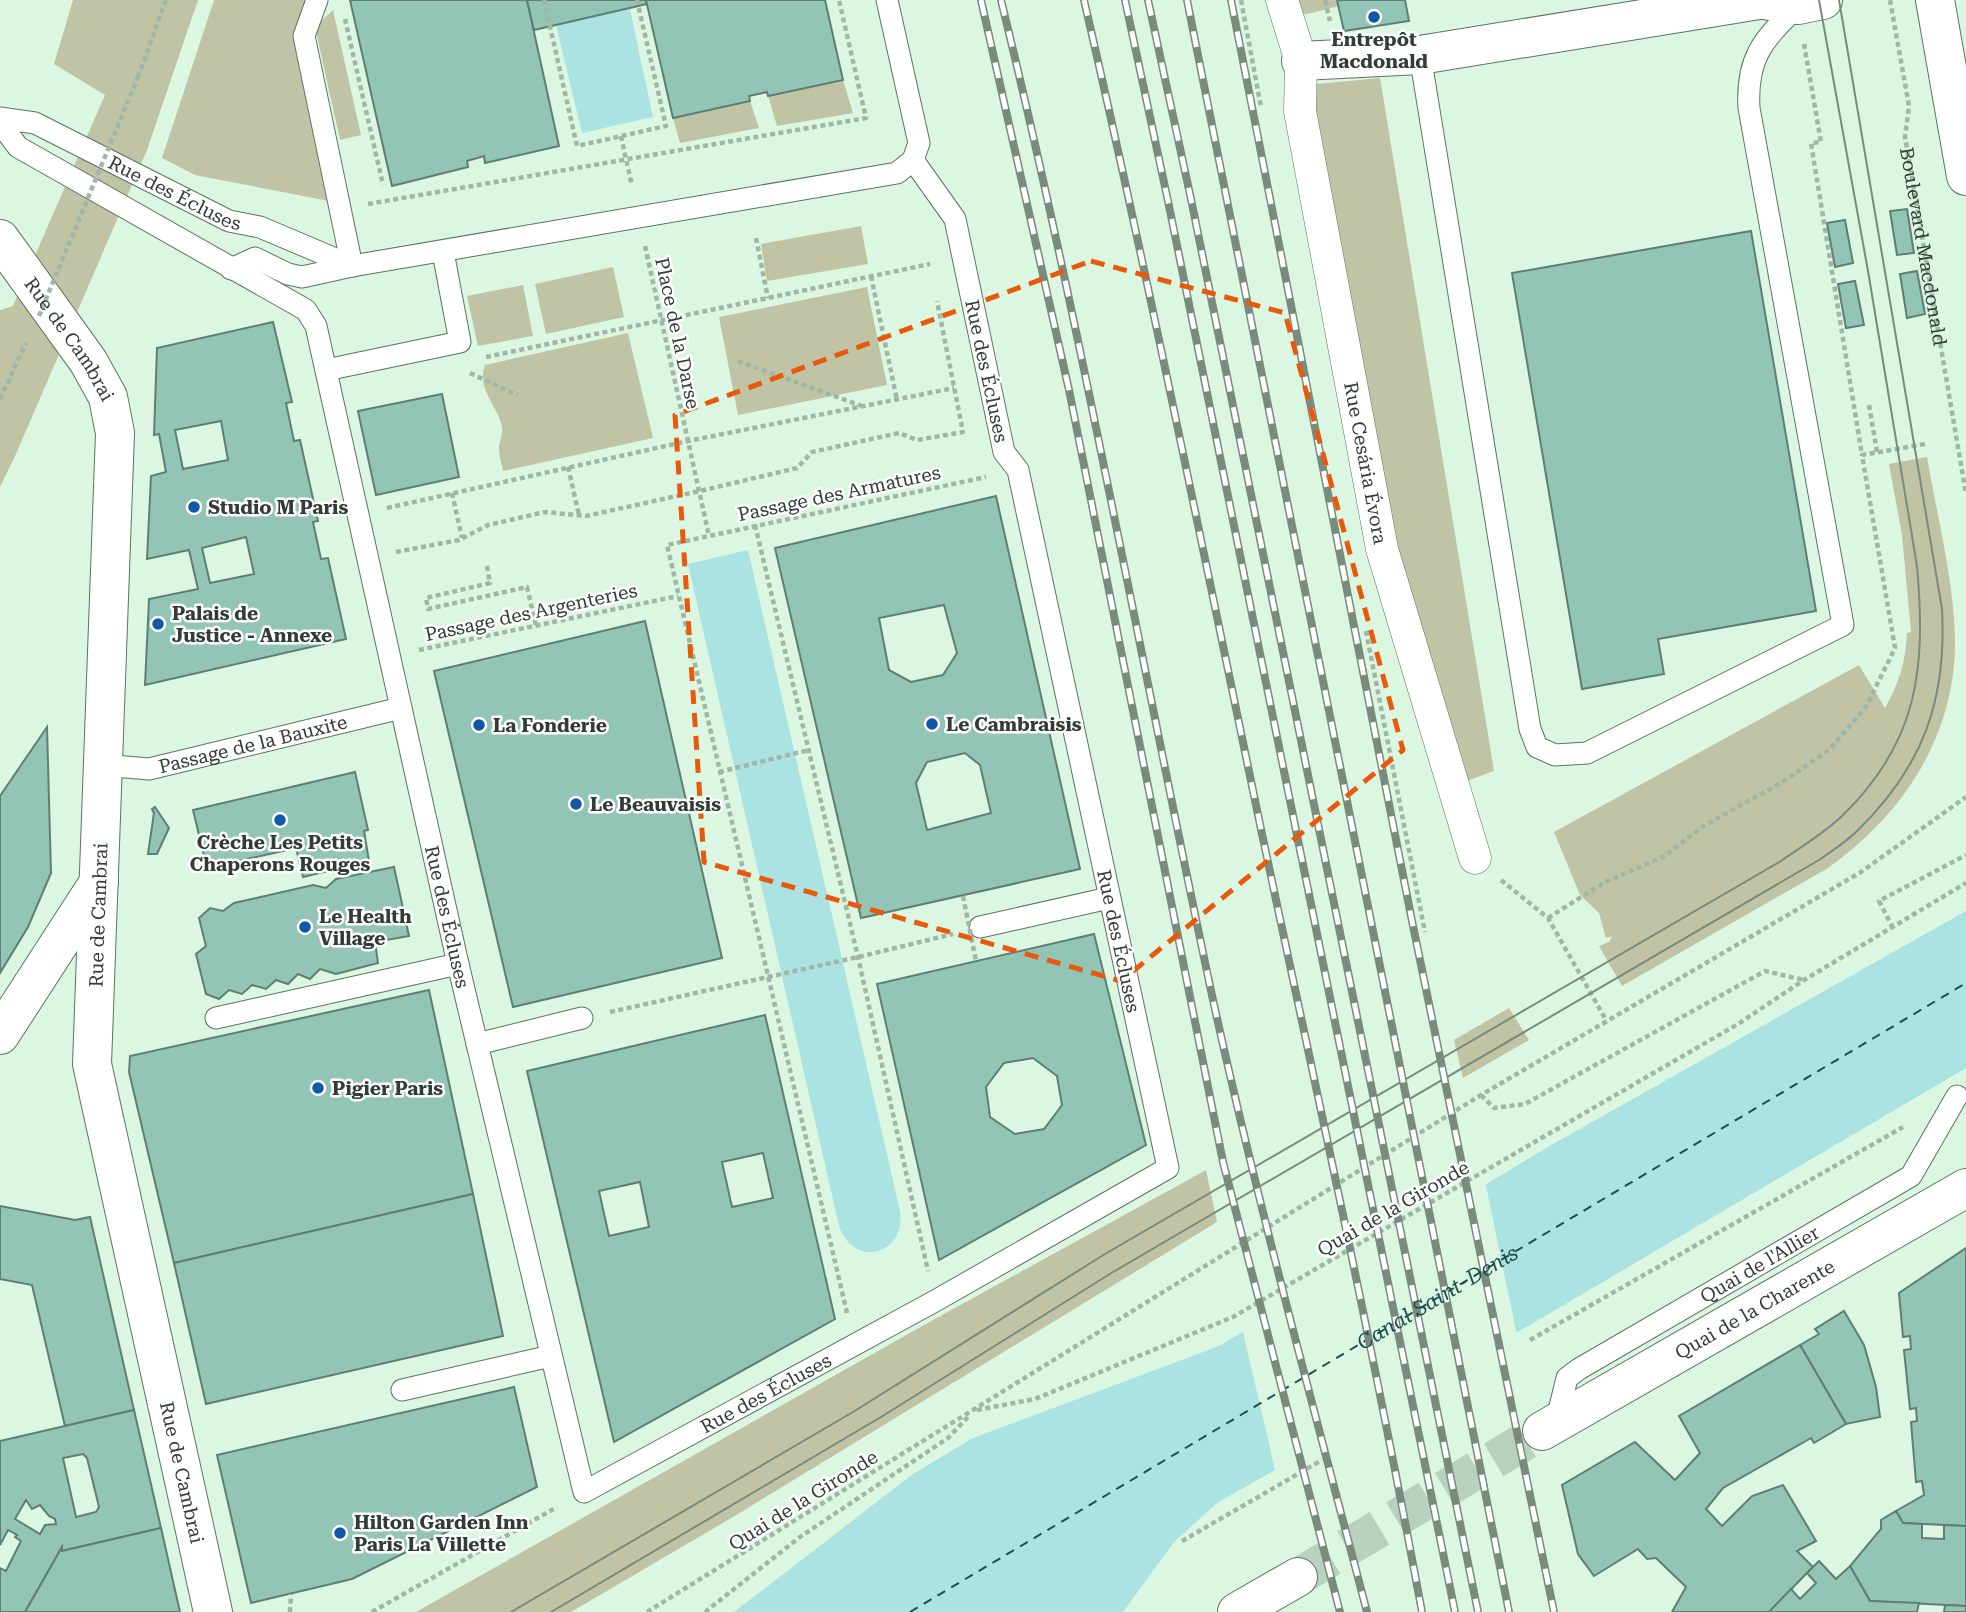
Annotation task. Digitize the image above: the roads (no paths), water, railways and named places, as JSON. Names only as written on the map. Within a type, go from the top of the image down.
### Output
[{"type":"street","name":"Rue Cesária Évora","points":[[1282,0],[1301,61],[1300,111],[1382,550],[1475,858]]},
{"type":"street","points":[[1935,0],[1966,176]]},
{"type":"street","points":[[1301,61],[1420,55],[1717,3],[1789,8]]},
{"type":"street","name":"Rue de Cambrai","points":[[0,239],[88,361],[107,397],[115,433],[92,1064],[213,1612]]},
{"type":"street","points":[[0,1035],[100,880]]},
{"type":"street","name":"Quai de la Charente","points":[[1549,1427],[1966,1188]]},
{"type":"street","points":[[1237,1612],[1298,1577]]},
{"type":"lane","points":[[317,0],[304,36],[352,266]]},
{"type":"lane","points":[[231,269],[255,258],[288,274],[302,277],[352,266],[897,173],[913,160],[919,143],[887,0]]},
{"type":"lane","points":[[1420,55],[1530,729],[1537,747],[1555,755],[1587,753],[1843,625],[1749,108],[1748,84],[1756,54],[1789,8]]},
{"type":"lane","name":"Rue des Écluses","points":[[0,120],[18,147],[306,310],[316,326],[458,964],[584,1492],[935,1301],[1168,1168],[1018,470],[1004,452],[954,219],[913,160]]},
{"type":"lane","name":"Rue des Écluses","points":[[0,120],[35,123],[229,221],[260,227],[352,266]]},
{"type":"lane","points":[[326,370],[460,342],[443,251]]},
{"type":"lane","name":"Passage de la Bauxite","points":[[102,765],[149,769],[401,708]]},
{"type":"lane","points":[[980,927],[1109,898]]},
{"type":"lane","points":[[216,1018],[458,964]]},
{"type":"lane","points":[[477,1044],[582,1018]]},
{"type":"lane","name":"Quai de l'Allier","points":[[1549,1427],[1567,1378],[1579,1369],[1911,1176],[1957,1096]]},
{"type":"lane","points":[[402,1390],[551,1356]]},
{"type":"water","points":[[550,0],[628,0],[653,117],[582,133]]},
{"type":"water","points":[[748,550],[900,1211],[900,1226],[895,1238],[877,1251],[866,1252],[856,1248],[846,1240],[839,1226],[688,564]]},
{"type":"water","name":"Canal Saint-Denis","points":[[1966,911],[1966,1068],[1535,1322],[1217,1503],[1174,1542],[1123,1612],[734,1612],[913,1474],[973,1438],[1219,1346],[1546,1148]]},
{"type":"tunnel","points":[[1298,1577],[1542,1431]]},
{"type":"tram line","points":[[511,1612],[853,1412],[1105,1254],[1781,861],[1834,823],[1867,789],[1902,732],[1912,702],[1920,638],[1920,603],[1917,566],[1868,271],[1819,0]]},
{"type":"tram line","points":[[551,1612],[881,1417],[1113,1272],[1819,860],[1853,835],[1880,807],[1914,757],[1935,702],[1940,673],[1942,609],[1839,0]]},
{"type":"railway","points":[[981,0],[1069,390],[1223,1162],[1340,1612]]},
{"type":"railway","points":[[1001,0],[1085,374],[1230,1077],[1367,1612]]},
{"type":"railway","points":[[1084,0],[1153,312],[1345,1223],[1422,1612]]},
{"type":"railway","points":[[1125,0],[1455,1612]]},
{"type":"railway","points":[[1148,0],[1191,199],[1478,1612]]},
{"type":"railway","points":[[1187,0],[1509,1612]]},
{"type":"railway","points":[[1231,0],[1412,921],[1554,1612]]},
{"type":"place","name":"Entrepôt Macdonald","points":[[1374,17]]},
{"type":"place","name":"Studio M Paris","points":[[194,507]]},
{"type":"place","name":"Palais de Justice - Annexe","points":[[158,624]]},
{"type":"place","name":"Le Cambraisis","points":[[932,724]]},
{"type":"place","name":"La Fonderie","points":[[479,725]]},
{"type":"place","name":"Le Beauvaisis","points":[[576,804]]},
{"type":"place","name":"Crèche Les Petits Chaperons Rouges","points":[[280,820]]},
{"type":"place","name":"Le Health Village","points":[[305,927]]},
{"type":"place","name":"Pigier Paris","points":[[318,1088]]},
{"type":"place","name":"Hilton Garden Inn Paris La Villette","points":[[340,1533]]}]
